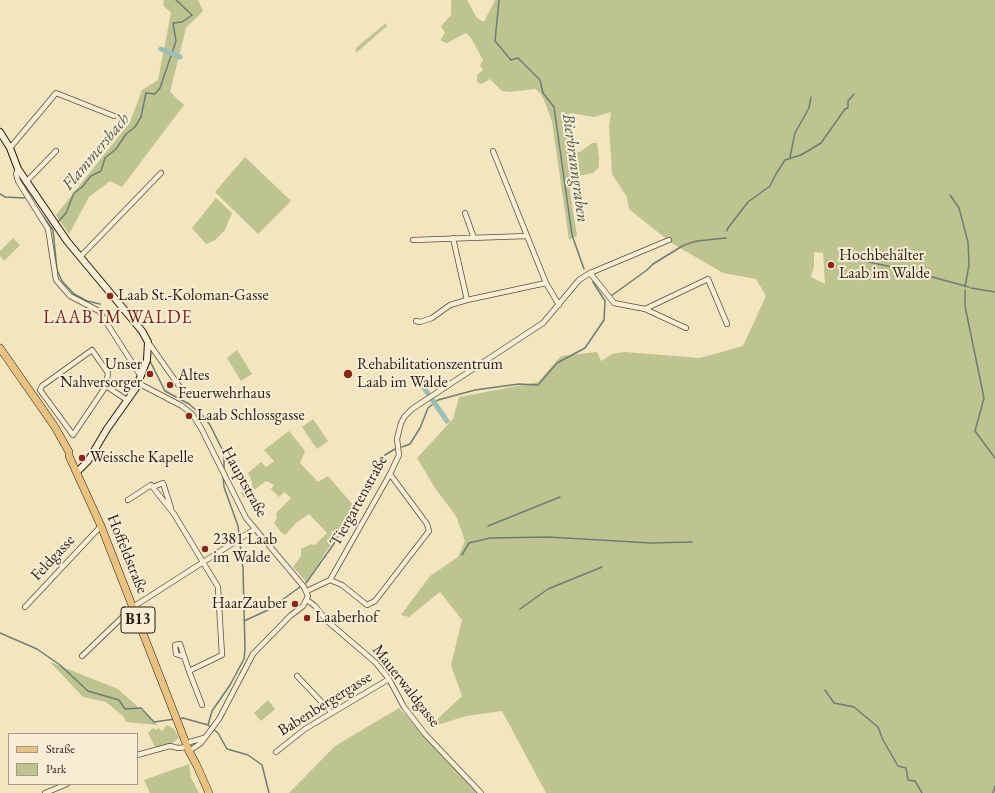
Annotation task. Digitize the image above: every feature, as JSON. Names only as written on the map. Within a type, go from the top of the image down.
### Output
[{"type":"main road","name":"Hoffeldstraße","points":[[0,348],[49,420],[62,448],[69,456],[77,472],[101,526],[177,718],[204,793]]},
{"type":"main road","name":"Hoffeldstraße","points":[[188,749],[198,766],[208,793]]},
{"type":"street","points":[[10,148],[56,93],[114,116]]},
{"type":"street","points":[[0,132],[10,148],[18,169],[26,182],[80,257],[142,331],[148,342],[184,393]]},
{"type":"street","points":[[26,182],[56,150]]},
{"type":"street","points":[[493,151],[546,283],[559,305]]},
{"type":"street","points":[[18,169],[16,174],[18,181],[48,229],[56,280],[70,296],[99,311],[140,375]]},
{"type":"street","points":[[80,257],[161,173]]},
{"type":"street","points":[[465,213],[474,238]]},
{"type":"street","points":[[413,240],[526,236]]},
{"type":"street","points":[[453,238],[467,300]]},
{"type":"street","name":"Tiergartenstraße","points":[[330,580],[390,474],[399,455],[398,434],[405,416],[412,409],[543,324],[579,280],[590,273],[668,240]]},
{"type":"street","points":[[590,273],[614,303],[645,309],[686,328]]},
{"type":"street","points":[[645,309],[708,279],[727,324]]},
{"type":"street","points":[[416,321],[420,322],[432,318],[450,306],[467,300],[546,283]]},
{"type":"street","points":[[77,472],[88,462],[107,429],[138,382],[146,363],[148,342]]},
{"type":"street","points":[[92,350],[108,373],[106,386],[73,435],[40,390],[42,386],[92,350]]},
{"type":"street","name":"Hauptstraße","points":[[138,382],[187,409],[201,428],[246,518],[307,591]]},
{"type":"street","points":[[106,386],[127,400]]},
{"type":"street","points":[[138,755],[168,746],[188,749],[201,743],[219,719],[253,654],[307,600],[307,591],[330,580],[342,586],[367,605],[375,601],[429,531],[427,524],[390,474]]},
{"type":"street","points":[[154,488],[162,483],[168,503],[220,591],[223,652],[220,657],[189,671]]},
{"type":"street","points":[[128,500],[152,485],[174,514]]},
{"type":"street","name":"Feldgasse","points":[[25,607],[101,526]]},
{"type":"street","points":[[82,656],[133,607],[255,529]]},
{"type":"street","name":"Mauerwaldgasse","points":[[307,600],[327,621],[375,662],[389,679],[404,707],[425,734],[481,793]]},
{"type":"street","points":[[184,657],[202,705]]},
{"type":"street","points":[[297,676],[332,713]]},
{"type":"street","name":"Babenbergergasse","points":[[276,752],[305,729],[389,679]]},
{"type":"street","points":[[188,749],[204,738]]},
{"type":"street","points":[[45,793],[64,785]]},
{"type":"green space","points":[[164,0],[198,0],[203,11],[186,28],[170,92],[184,105],[122,187],[110,181],[89,197],[69,234],[56,215],[130,122],[142,90],[158,80],[171,13],[163,5]]},
{"type":"green space","points":[[451,0],[467,0],[477,18],[484,22],[495,0],[995,0],[995,793],[546,793],[502,711],[466,716],[428,728],[462,696],[451,665],[462,620],[440,592],[409,617],[401,615],[430,576],[458,557],[465,541],[456,516],[435,488],[417,458],[453,419],[459,397],[538,382],[561,356],[597,352],[601,361],[612,354],[625,352],[700,358],[743,346],[766,296],[756,279],[723,273],[670,242],[629,209],[627,197],[612,174],[609,126],[611,112],[594,117],[570,113],[568,120],[569,147],[574,151],[580,152],[592,143],[597,143],[599,167],[593,173],[568,178],[577,236],[569,240],[552,122],[544,100],[540,93],[535,89],[509,92],[502,91],[490,79],[482,84],[477,82],[477,75],[483,70],[480,65],[483,60],[471,38],[466,33],[447,43],[441,41],[445,33],[441,26],[451,15]],"holes":[[[814,252],[823,253],[825,284],[811,277],[814,267]]]},
{"type":"green space","points":[[386,23],[387,26],[356,53],[356,48]]},
{"type":"green space","points":[[245,157],[291,201],[258,234],[215,192]]},
{"type":"green space","points":[[216,198],[232,213],[225,230],[215,240],[206,244],[192,228]]},
{"type":"green space","points":[[13,238],[20,245],[4,261],[0,256],[0,251]]},
{"type":"green space","points":[[237,350],[252,374],[241,381],[227,358]]},
{"type":"green space","points":[[313,419],[328,441],[317,449],[302,427]]},
{"type":"green space","points":[[289,431],[305,451],[300,463],[318,482],[328,476],[353,505],[337,535],[306,582],[293,567],[301,556],[301,549],[311,544],[315,545],[327,533],[309,514],[297,522],[285,535],[281,532],[274,523],[277,518],[276,513],[291,498],[284,492],[279,497],[271,489],[274,485],[266,481],[244,498],[241,493],[252,487],[252,482],[248,473],[261,462],[266,467],[274,461],[264,450]]},
{"type":"green space","points":[[50,662],[118,689],[158,725],[126,722],[123,716],[106,702],[83,697]]},
{"type":"green space","points":[[268,700],[275,709],[261,721],[254,713]]},
{"type":"green space","points":[[399,708],[477,793],[289,793],[335,746]]},
{"type":"green space","points":[[167,725],[174,729],[179,738],[171,744],[155,747],[148,733],[153,728],[156,730],[158,728],[162,731]]},
{"type":"green space","points":[[189,764],[191,778],[199,793],[150,793],[144,780]]},
{"type":"waterway","name":"Flammersbach","points":[[57,223],[66,213],[74,193],[82,187],[91,176],[101,171],[105,158],[116,149],[126,134],[135,127],[141,117],[146,93],[155,94],[160,88],[176,41],[173,23],[182,22],[192,15],[176,0]]},
{"type":"waterway","name":"Bierbrunngraben","points":[[499,0],[495,41],[511,60],[518,58],[540,80],[543,93],[554,107],[572,235],[584,269]]},
{"type":"waterway","name":"Flammersbach","points":[[161,49],[180,57]]},
{"type":"waterway","points":[[727,231],[748,202],[770,186],[785,160],[801,155],[821,143],[845,109],[848,108],[848,101],[854,94]]},
{"type":"waterway","points":[[790,157],[795,133],[809,108],[811,97]]},
{"type":"waterway","points":[[0,194],[5,197],[25,198]]},
{"type":"waterway","points":[[950,195],[959,208],[968,242],[969,265],[965,287]]},
{"type":"waterway","points":[[35,205],[53,230],[57,270],[62,281],[74,294],[87,301],[100,304]]},
{"type":"waterway","points":[[611,296],[653,264],[684,245],[697,241],[726,238]]},
{"type":"waterway","points":[[851,258],[910,271],[969,287]]},
{"type":"waterway","name":"Bierbrunngraben","points":[[402,447],[410,444],[420,428],[428,408],[438,400],[475,390],[519,384],[538,385],[557,363],[585,348],[604,320],[605,301],[593,282]]},
{"type":"waterway","points":[[971,288],[995,292]]},
{"type":"waterway","points":[[965,290],[965,306],[984,398],[975,431],[995,458]]},
{"type":"waterway","points":[[150,361],[165,391],[189,404],[203,416],[210,425],[222,449],[224,470]]},
{"type":"waterway","name":"Bierbrunngraben","points":[[422,385],[447,421]]},
{"type":"waterway","points":[[306,583],[333,545],[385,455],[395,449]]},
{"type":"waterway","points":[[223,476],[224,487],[238,526],[243,569],[245,649],[244,659],[230,685],[212,711],[208,725],[218,733],[227,749],[248,755],[262,765],[269,793]]},
{"type":"waterway","points":[[488,526],[560,497]]},
{"type":"waterway","points":[[462,555],[469,543],[490,538],[548,537],[651,543],[692,542]]},
{"type":"waterway","points":[[520,609],[548,589],[602,567]]},
{"type":"waterway","points":[[244,621],[268,610],[300,587]]},
{"type":"waterway","points":[[0,633],[37,649],[60,665],[88,691],[119,700],[125,709],[141,708],[154,722],[175,719]]},
{"type":"waterway","points":[[825,690],[834,703],[854,707],[878,727],[883,740],[898,766],[906,768],[908,780],[915,781],[922,793]]},
{"type":"waterway","points":[[179,719],[183,718],[208,725]]},
{"type":"waterway","points":[[993,793],[995,786]]},
{"type":"place","name":"Hochbehälter Laab im Walde","points":[[831,265]]},
{"type":"place","name":"Laab St.-Koloman-Gasse","points":[[110,296]]},
{"type":"place","name":"Unser Nahversorger","points":[[150,374]]},
{"type":"place","name":"Rehabilitationszentrum Laab im Walde","points":[[348,374]]},
{"type":"place","name":"Altes Feuerwehrhaus","points":[[170,385]]},
{"type":"place","name":"Laab Schlossgasse","points":[[189,416]]},
{"type":"place","name":"Weissche Kapelle","points":[[82,458]]},
{"type":"place","name":"2381 Laab im Walde","points":[[205,549]]},
{"type":"place","name":"HaarZauber","points":[[295,604]]},
{"type":"place","name":"Laaberhof","points":[[307,618]]},
{"type":"district","name":"LAAB IM WALDE","points":[[118,318]]}]
